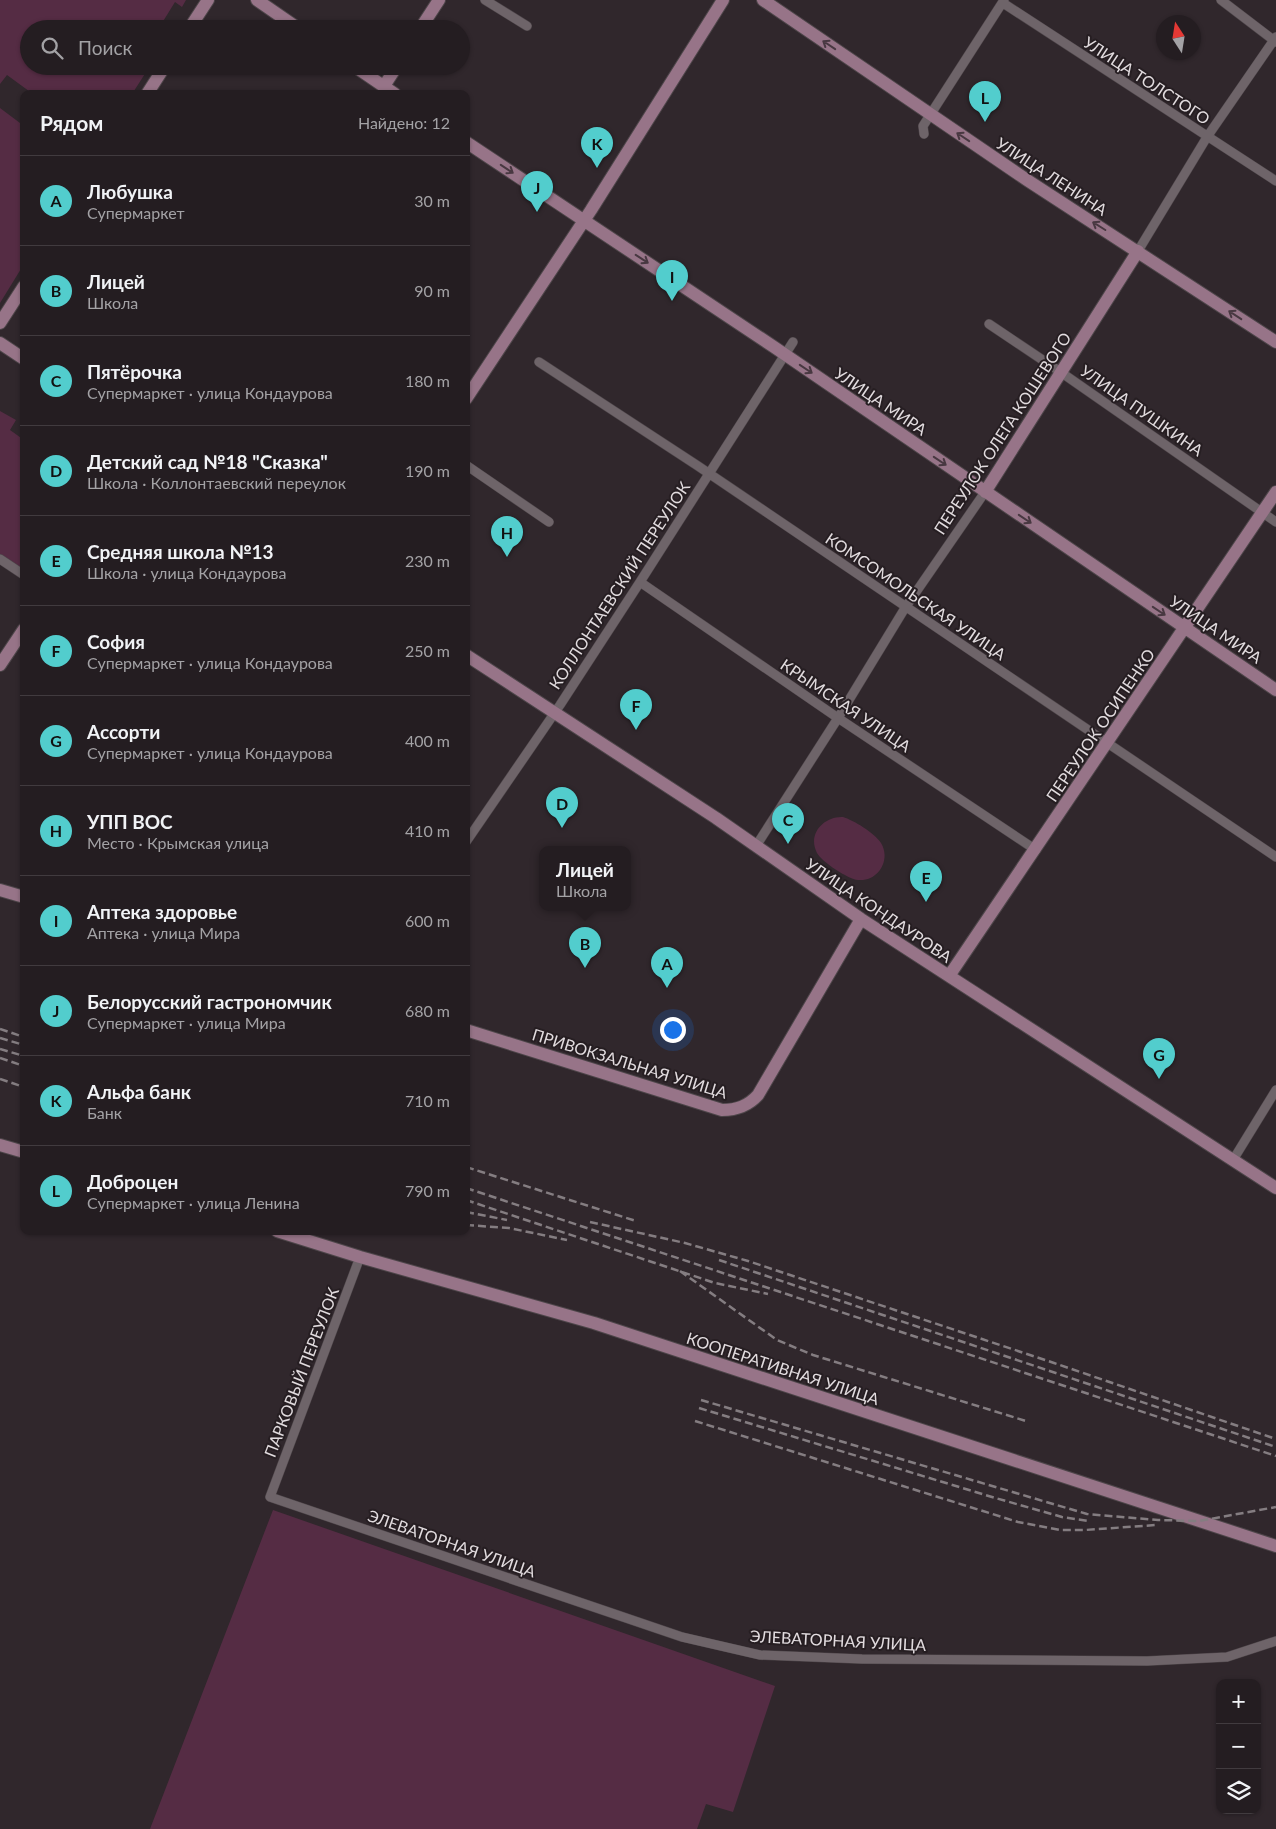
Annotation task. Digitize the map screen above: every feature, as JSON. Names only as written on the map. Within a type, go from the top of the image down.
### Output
[{"type":"street","points":[[195,20],[208,0]]},
{"type":"street","points":[[257,0],[286,20]]},
{"type":"street","points":[[426,20],[439,0]]},
{"type":"street","points":[[485,0],[527,26]]},
{"type":"street","points":[[470,393],[583,221],[723,0]]},
{"type":"street","name":"УЛИЦА ЛЕНИНА","points":[[763,0],[1027,180],[1276,342]]},
{"type":"street","points":[[1221,0],[1275,40]]},
{"type":"street","points":[[924,134],[923,126],[1004,1]]},
{"type":"street","name":"УЛИЦА ТОЛСТОГО","points":[[1004,1],[1276,181]]},
{"type":"street","name":"ПЕРЕУЛОК ОЛЕГА КОШЕВОГО","points":[[756,846],[838,718],[905,608],[985,492],[1062,373],[1207,137],[1275,40]]},
{"type":"street","points":[[150,90],[159,75]]},
{"type":"street","points":[[364,75],[381,90],[390,75]]},
{"type":"street","name":"УЛИЦА МИРА","points":[[470,145],[784,354],[1276,690]]},
{"type":"street","points":[[0,323],[20,292]]},
{"type":"street","name":"УЛИЦА ПУШКИНА","points":[[989,324],[1276,522]]},
{"type":"street","name":"КОЛЛОНТАЕВСКИЙ ПЕРЕУЛОК","points":[[470,836],[640,582],[793,342]]},
{"type":"street","points":[[0,343],[20,356]]},
{"type":"street","name":"КОМСОМОЛЬСКАЯ УЛИЦА","points":[[539,362],[709,474],[1276,857]]},
{"type":"street","points":[[470,468],[549,522]]},
{"type":"street","name":"ПЕРЕУЛОК ОСИПЕНКО","points":[[949,976],[1036,850],[1276,492]]},
{"type":"street","points":[[0,560],[20,572]]},
{"type":"street","name":"КРЫМСКАЯ УЛИЦА","points":[[640,582],[838,718],[1036,850]]},
{"type":"street","points":[[0,665],[20,635]]},
{"type":"street","name":"УЛИЦА КОНДАУРОВА","points":[[470,658],[716,818],[861,919],[1276,1188]]},
{"type":"street","points":[[0,890],[20,896]]},
{"type":"street","name":"ПРИВОКЗАЛЬНАЯ УЛИЦА","points":[[470,1031],[722,1110],[740,1108],[758,1095],[861,919]]},
{"type":"street","points":[[1234,1160],[1276,1090]]},
{"type":"street","points":[[0,1145],[20,1151]]},
{"type":"street","name":"КООПЕРАТИВНАЯ УЛИЦА","points":[[289,1235],[360,1258],[594,1323],[1276,1546]]},
{"type":"street","name":"ПАРКОВЫЙ ПЕРЕУЛОК","points":[[270,1497],[360,1258]]},
{"type":"street","name":"ЭЛЕВАТОРНАЯ УЛИЦА","points":[[270,1497],[682,1637],[760,1655],[862,1659],[1147,1661],[1227,1657],[1276,1640]]},
{"type":"shaded area","points":[[0,0],[186,0],[182,7],[175,2],[164,20],[20,20],[20,75],[144,75],[135,90],[28,90],[7,75],[0,84]]},
{"type":"shaded area","points":[[0,108],[20,123],[20,270],[0,303]]},
{"type":"shaded area","points":[[0,411],[16,420],[10,430],[20,437],[20,572],[0,559]]},
{"type":"shaded area","points":[[836,817],[843,817],[864,827],[878,839],[884,849],[885,856],[881,868],[872,877],[865,880],[848,877],[830,865],[820,857],[814,846],[816,833],[824,823]]},
{"type":"shaded area","points":[[273,1510],[775,1686],[733,1812],[706,1804],[697,1829],[150,1829]]},
{"type":"railway","points":[[0,1029],[20,1036]]},
{"type":"railway","points":[[0,1038],[20,1044]]},
{"type":"railway","points":[[0,1049],[20,1055]]},
{"type":"railway","points":[[0,1058],[20,1065]]},
{"type":"railway","points":[[0,1079],[20,1086]]},
{"type":"railway","points":[[470,1168],[636,1221]]},
{"type":"railway","points":[[470,1189],[1276,1456]]},
{"type":"railway","points":[[470,1201],[715,1283],[768,1294]]},
{"type":"railway","points":[[470,1213],[507,1220]]},
{"type":"railway","points":[[590,1222],[685,1243],[748,1261],[1276,1439]]},
{"type":"railway","points":[[470,1225],[509,1228],[567,1240]]},
{"type":"railway","points":[[719,1260],[1276,1447]]},
{"type":"railway","points":[[680,1271],[777,1340],[813,1355],[1026,1421]]},
{"type":"railway","points":[[701,1400],[1087,1514],[1158,1520],[1199,1521],[1276,1507]]},
{"type":"railway","points":[[699,1408],[992,1497],[1062,1517],[1089,1521]]},
{"type":"railway","points":[[695,1421],[1018,1522],[1060,1530],[1156,1525]]},
{"type":"place","name":"Доброцен","points":[[985,122]]},
{"type":"place","name":"Альфа банк","points":[[597,168]]},
{"type":"place","name":"Белорусский гастрономчик","points":[[537,212]]},
{"type":"place","name":"Аптека здоровье","points":[[672,301]]},
{"type":"place","name":"УПП ВОС","points":[[507,557]]},
{"type":"place","name":"София","points":[[636,730]]},
{"type":"place","name":"Детский сад №18 \"Сказка\"","points":[[562,828]]},
{"type":"place","name":"Пятёрочка","points":[[788,844]]},
{"type":"place","name":"Средняя школа №13","points":[[926,902]]},
{"type":"place","name":"Лицей","points":[[585,968]]},
{"type":"place","name":"Любушка","points":[[667,988]]},
{"type":"place","name":"Ассорти","points":[[1159,1079]]}]
